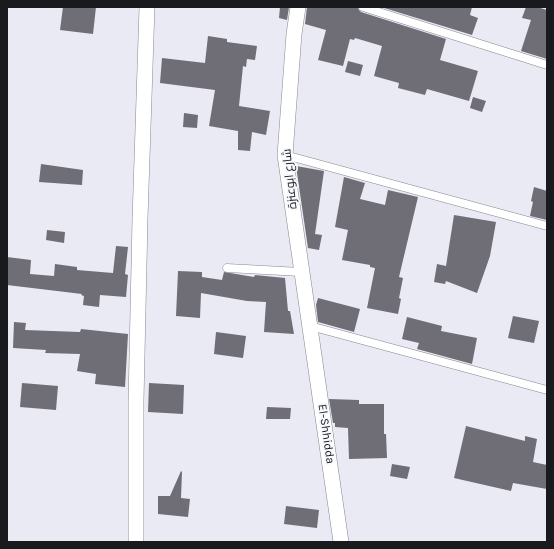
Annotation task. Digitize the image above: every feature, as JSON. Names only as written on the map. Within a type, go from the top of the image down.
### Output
[{"type":"street","points":[[136,542],[136,401],[140,218],[148,7]]},
{"type":"street","name":"شارع ابوعنزة","points":[[298,7],[294,34],[285,155],[310,326]]},
{"type":"street","name":"El-Shhidda","points":[[310,326],[341,542]]},
{"type":"lane","points":[[363,7],[547,65]]},
{"type":"lane","points":[[285,155],[547,226]]},
{"type":"lane","points":[[227,268],[301,272]]},
{"type":"lane","points":[[310,326],[547,390]]},
{"type":"building","points":[[63,7],[96,7],[93,34],[60,30]]},
{"type":"building","points":[[280,7],[289,7],[287,20],[279,18]]},
{"type":"building","points":[[307,7],[358,7],[361,12],[446,39],[440,60],[478,71],[469,101],[427,89],[425,95],[398,88],[399,83],[374,76],[382,46],[355,38],[354,40],[350,39],[343,66],[318,60],[326,30],[305,24]]},
{"type":"building","points":[[381,7],[472,7],[470,15],[478,18],[472,35]]},
{"type":"building","points":[[526,7],[537,7],[547,10],[547,59],[521,51],[531,20],[522,18]]},
{"type":"building","points":[[208,36],[227,39],[227,42],[257,46],[255,60],[247,59],[246,67],[243,66],[239,106],[270,111],[266,135],[252,132],[250,151],[238,150],[238,131],[209,126],[215,90],[160,83],[162,58],[205,63]]},
{"type":"building","points":[[348,61],[363,65],[360,76],[345,72]]},
{"type":"building","points":[[473,97],[486,101],[482,112],[470,108]]},
{"type":"building","points":[[184,113],[198,115],[197,128],[183,127]]},
{"type":"building","points":[[41,164],[83,170],[82,185],[39,182]]},
{"type":"building","points":[[296,166],[324,171],[315,234],[322,235],[319,250],[308,248]]},
{"type":"building","points":[[344,177],[365,183],[360,199],[385,205],[388,190],[418,197],[399,277],[403,278],[399,298],[401,299],[398,314],[367,308],[375,268],[370,267],[370,265],[342,260],[348,230],[335,227]]},
{"type":"building","points":[[534,187],[547,191],[547,220],[530,216]]},
{"type":"building","points":[[454,215],[496,222],[490,256],[477,293],[446,281],[445,284],[434,282],[437,264],[446,266]]},
{"type":"building","points":[[47,230],[65,232],[64,243],[46,240]]},
{"type":"building","points":[[116,246],[128,247],[125,274],[128,275],[126,297],[100,295],[99,307],[83,305],[84,296],[81,295],[82,294],[7,285],[7,257],[31,260],[30,274],[54,276],[55,264],[77,267],[77,270],[113,273]]},
{"type":"building","points":[[178,271],[202,272],[202,277],[222,280],[224,272],[254,277],[255,275],[285,278],[288,311],[290,311],[294,334],[264,332],[266,302],[247,301],[201,293],[200,318],[176,316]]},
{"type":"building","points":[[318,298],[360,309],[354,332],[318,322],[316,305]]},
{"type":"building","points":[[513,316],[539,321],[534,343],[508,338]]},
{"type":"building","points":[[407,317],[442,326],[441,331],[477,338],[472,364],[417,349],[419,343],[402,339]]},
{"type":"building","points":[[14,322],[26,323],[25,330],[80,332],[81,329],[128,334],[125,387],[95,384],[96,374],[77,371],[80,354],[45,353],[46,350],[13,348]]},
{"type":"building","points":[[216,332],[246,336],[243,358],[214,354]]},
{"type":"building","points":[[22,383],[58,386],[56,410],[20,407]]},
{"type":"building","points":[[149,383],[184,385],[183,414],[148,412]]},
{"type":"building","points":[[329,399],[359,400],[359,404],[384,404],[384,434],[386,434],[387,458],[349,459],[348,428],[335,427]]},
{"type":"building","points":[[267,407],[291,408],[290,419],[266,419]]},
{"type":"building","points":[[466,426],[525,441],[525,436],[537,439],[533,462],[547,465],[547,489],[513,483],[511,491],[454,478]]},
{"type":"building","points":[[392,464],[410,467],[407,479],[390,476]]},
{"type":"building","points":[[181,471],[181,498],[190,499],[188,517],[158,514],[158,496],[170,496]]},
{"type":"building","points":[[286,506],[319,510],[317,528],[284,524]]}]
